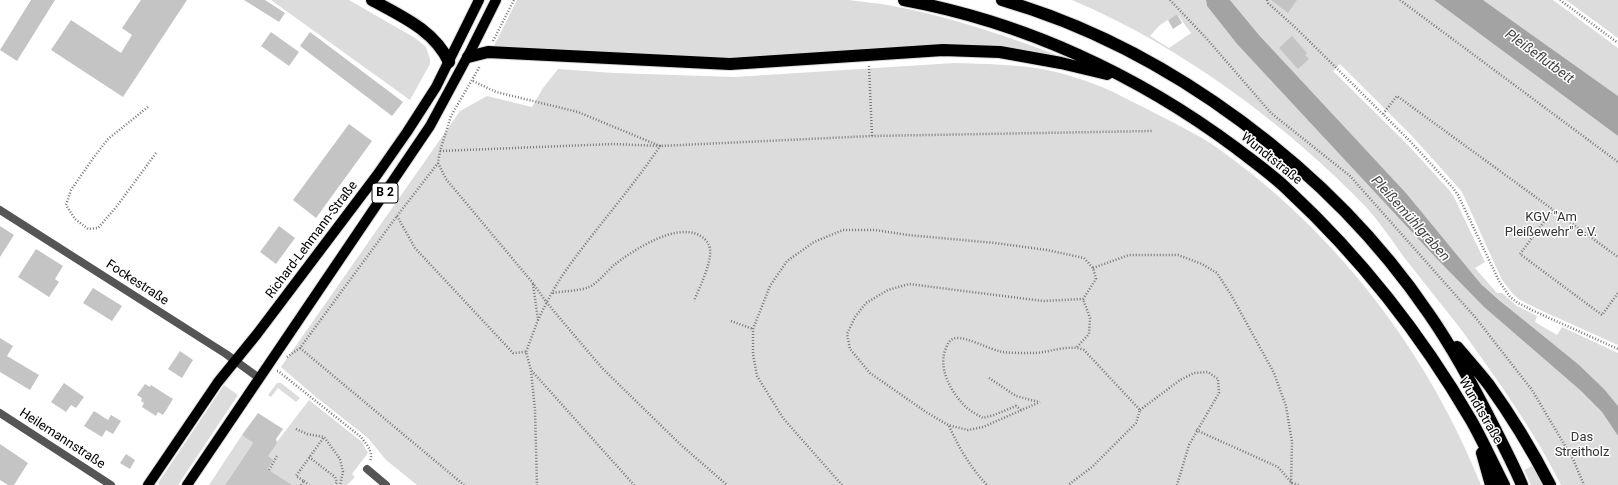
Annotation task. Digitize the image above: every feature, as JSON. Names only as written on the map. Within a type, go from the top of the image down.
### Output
[{"type":"highway","points":[[372,0],[415,24],[430,36],[439,45],[449,62]]},
{"type":"highway","name":"Wundtstraße","points":[[904,0],[968,14],[1029,34],[1069,50],[1128,79],[1167,101],[1207,127],[1289,190],[1330,231],[1381,290],[1412,330],[1435,362],[1473,423],[1504,485]]},
{"type":"highway","name":"Wundtstraße","points":[[1002,0],[1090,33],[1126,50],[1196,90],[1260,135],[1307,175],[1354,221],[1406,283],[1428,313],[1475,388],[1522,485]]},
{"type":"highway","points":[[468,57],[488,52],[730,64],[943,50],[1000,52],[1061,63],[1128,79]]},
{"type":"highway","points":[[1428,313],[1488,384],[1531,450],[1550,485]]},
{"type":"highway","points":[[1473,423],[1491,485]]},
{"type":"main road","name":"Richard-Lehmann-Straße","points":[[148,485],[218,382],[236,361],[377,175],[432,93],[479,0]]},
{"type":"main road","name":"B 2","points":[[186,485],[430,126],[468,57],[496,0]]},
{"type":"street","name":"Fockestraße","points":[[0,210],[236,361],[259,378]]},
{"type":"street","name":"Heilemannstraße","points":[[0,413],[111,485]]},
{"type":"street","points":[[367,470],[386,485]]},
{"type":"path","points":[[282,361],[300,348],[438,163],[440,151],[451,116],[473,81],[514,0]]},
{"type":"path","points":[[1170,0],[1207,39],[1271,113],[1350,176],[1475,317],[1532,390],[1573,459],[1584,485]]},
{"type":"path","points":[[1267,0],[1268,3],[1304,36],[1410,141],[1458,195],[1499,282],[1510,297],[1536,312],[1618,350]]},
{"type":"path","points":[[1400,0],[1618,162]]},
{"type":"path","points":[[1560,0],[1618,43]]},
{"type":"path","points":[[868,55],[872,136]]},
{"type":"path","points":[[473,81],[496,92],[578,112],[660,146]]},
{"type":"path","points":[[1383,114],[1397,96],[1618,257]]},
{"type":"path","points":[[148,107],[108,139],[71,190],[66,205],[75,219],[88,229],[98,228],[117,206],[156,153]]},
{"type":"path","points":[[440,151],[613,144],[660,146],[872,136],[1152,131]]},
{"type":"path","points":[[537,485],[535,410],[531,370],[526,352],[538,320],[561,278],[603,220],[640,176],[660,146]]},
{"type":"path","points":[[438,163],[446,179],[602,368],[726,485]]},
{"type":"path","points":[[1553,210],[1520,254],[1602,315],[1618,293]]},
{"type":"path","points":[[397,216],[415,248],[513,353],[526,352]]},
{"type":"path","points":[[842,485],[783,418],[757,376],[753,354],[753,328],[770,286],[787,261],[814,242],[843,230],[874,230],[908,235],[995,242],[1047,250],[1084,258],[1094,268],[1096,278],[1083,299]]},
{"type":"path","points":[[552,293],[589,287],[614,265],[646,243],[676,232],[691,232],[705,238],[710,248],[709,260],[704,278],[694,301]]},
{"type":"path","points":[[1094,268],[1129,255],[1178,255],[1202,264],[1217,273],[1230,293],[1274,373],[1286,406],[1292,442],[1292,484]]},
{"type":"path","points":[[532,282],[538,320]]},
{"type":"path","points":[[989,378],[1016,396],[1040,402],[983,427],[968,430],[948,425],[926,412],[870,373],[850,349],[848,334],[855,317],[866,303],[888,290],[909,284],[1043,301],[1083,299]]},
{"type":"path","points":[[1077,347],[1089,334],[1090,318],[1083,299]]},
{"type":"path","points":[[731,321],[753,328]]},
{"type":"path","points":[[1021,410],[1016,406],[983,418],[967,408],[956,394],[944,371],[944,352],[948,342],[954,338],[964,339],[984,347],[1003,352],[1024,353],[1038,353],[1077,347],[1084,350],[1140,410]]},
{"type":"path","points":[[300,348],[464,485]]},
{"type":"path","points":[[278,370],[361,437],[369,448],[372,457],[367,470]]},
{"type":"path","points":[[531,370],[634,485]]},
{"type":"path","points":[[1068,485],[1092,467],[1136,423],[1140,410],[1180,380],[1194,373],[1208,372],[1218,380],[1219,393],[1196,430],[1189,445],[1177,485]]},
{"type":"path","points":[[948,425],[960,450],[976,473],[987,485]]},
{"type":"path","points":[[296,429],[307,434],[324,437],[340,459],[343,472],[340,485]]},
{"type":"path","points":[[1196,430],[1278,467],[1292,484],[1299,485]]},
{"type":"path","points":[[308,485],[296,476],[324,437]]},
{"type":"path","points":[[269,470],[277,456]]},
{"type":"path","points":[[309,458],[335,477],[335,485]]},
{"type":"path","points":[[301,485],[304,481]]},
{"type":"green space","points":[[271,0],[349,0],[415,38],[426,47],[430,64],[410,100]]},
{"type":"green space","points":[[517,0],[848,0],[887,5],[937,16],[1002,35],[1065,58],[996,47],[852,51],[730,58],[493,48]]},
{"type":"green space","name":"Das Streitholz","points":[[1072,0],[1206,0],[1207,6],[1237,44],[1436,258],[1484,307],[1580,390],[1602,412],[1618,436],[1618,485],[1561,485],[1539,444],[1487,366],[1460,328],[1367,208],[1336,177],[1267,117],[1192,64],[1153,40]],"holes":[[[1177,14],[1191,33],[1169,48],[1150,36],[1160,25]]]},
{"type":"green space","name":"KGV \"Am Pleißewehr\" e.V.","points":[[1230,0],[1434,0],[1618,136],[1618,345],[1538,309],[1520,300],[1513,294],[1502,280],[1462,192],[1413,137],[1340,64],[1333,71],[1407,144],[1450,191],[1485,262],[1475,268],[1497,293],[1502,293],[1517,306],[1537,316],[1535,322],[1557,335],[1562,327],[1618,353],[1618,406],[1605,390],[1481,284],[1406,193],[1259,35]]},
{"type":"green space","points":[[1483,0],[1553,0],[1618,48],[1618,96]]},
{"type":"green space","points":[[1566,0],[1618,0],[1618,38]]},
{"type":"green space","points":[[954,63],[1036,68],[1068,75],[1095,84],[1108,89],[1200,137],[1216,147],[1259,180],[1300,216],[1338,255],[1373,297],[1405,341],[1434,387],[1459,435],[1481,485],[417,485],[386,460],[368,438],[281,367],[460,111],[487,96],[532,107],[543,88],[558,69],[614,73],[735,77]]},
{"type":"green space","points":[[277,383],[281,383],[300,398],[296,402],[278,388],[271,397],[268,395]]},
{"type":"green space","points":[[224,385],[238,395],[178,485],[160,485],[158,483]]},
{"type":"green space","points":[[309,400],[362,442],[368,453],[352,474],[355,477],[347,485],[244,485]]},
{"type":"green space","points":[[242,435],[253,443],[225,485],[209,485]]},
{"type":"green space","points":[[1534,465],[1545,485],[1531,485],[1524,470]]},
{"type":"water","name":"Pleißemühlgraben","points":[[1206,0],[1230,0],[1259,35],[1406,193],[1481,284],[1579,365],[1605,390],[1618,406],[1618,436],[1602,412],[1580,390],[1484,307],[1436,258],[1237,44],[1207,6]]},
{"type":"water","name":"Pleißeflutbett","points":[[1434,0],[1483,0],[1618,96],[1618,136]]},
{"type":"building","points":[[31,0],[55,0],[17,61],[0,50]]},
{"type":"building","points":[[141,0],[187,0],[123,97],[51,50],[71,20],[121,53],[132,35],[122,28]]},
{"type":"building","points":[[244,0],[265,0],[285,13],[279,22]]},
{"type":"building","points":[[1271,0],[1297,0],[1288,13]]},
{"type":"building","points":[[1177,14],[1182,23],[1173,29],[1168,20]]},
{"type":"building","points":[[271,32],[299,52],[289,66],[261,46]]},
{"type":"building","points":[[310,32],[403,102],[392,116],[300,46]]},
{"type":"building","points":[[1292,36],[1307,53],[1305,55],[1309,59],[1298,69],[1279,48]]},
{"type":"building","points":[[349,124],[372,141],[316,218],[293,200]]},
{"type":"building","points":[[0,226],[14,235],[0,257]]},
{"type":"building","points":[[279,226],[295,238],[276,264],[260,252]]},
{"type":"building","points":[[36,249],[63,266],[55,279],[59,282],[49,297],[18,277]]},
{"type":"building","points":[[93,288],[122,306],[112,321],[83,303]]},
{"type":"building","points":[[0,338],[13,346],[7,356],[39,375],[30,390],[0,372]]},
{"type":"building","points":[[180,351],[193,360],[182,378],[168,369]]},
{"type":"building","points":[[64,383],[84,397],[76,408],[71,405],[66,412],[51,402]]},
{"type":"building","points":[[145,384],[150,387],[151,385],[173,399],[163,415],[158,412],[156,416],[142,407],[144,403],[141,401],[142,398],[137,395]]},
{"type":"building","points":[[94,411],[108,420],[111,415],[121,421],[113,434],[106,430],[102,437],[84,426]]},
{"type":"building","points":[[258,413],[283,429],[276,439],[277,443],[268,456],[273,460],[267,469],[292,485],[225,485],[253,443],[242,435]]},
{"type":"building","points":[[0,444],[28,463],[14,485],[8,485],[0,480]]},
{"type":"building","points":[[126,454],[135,460],[130,469],[120,463]]}]
